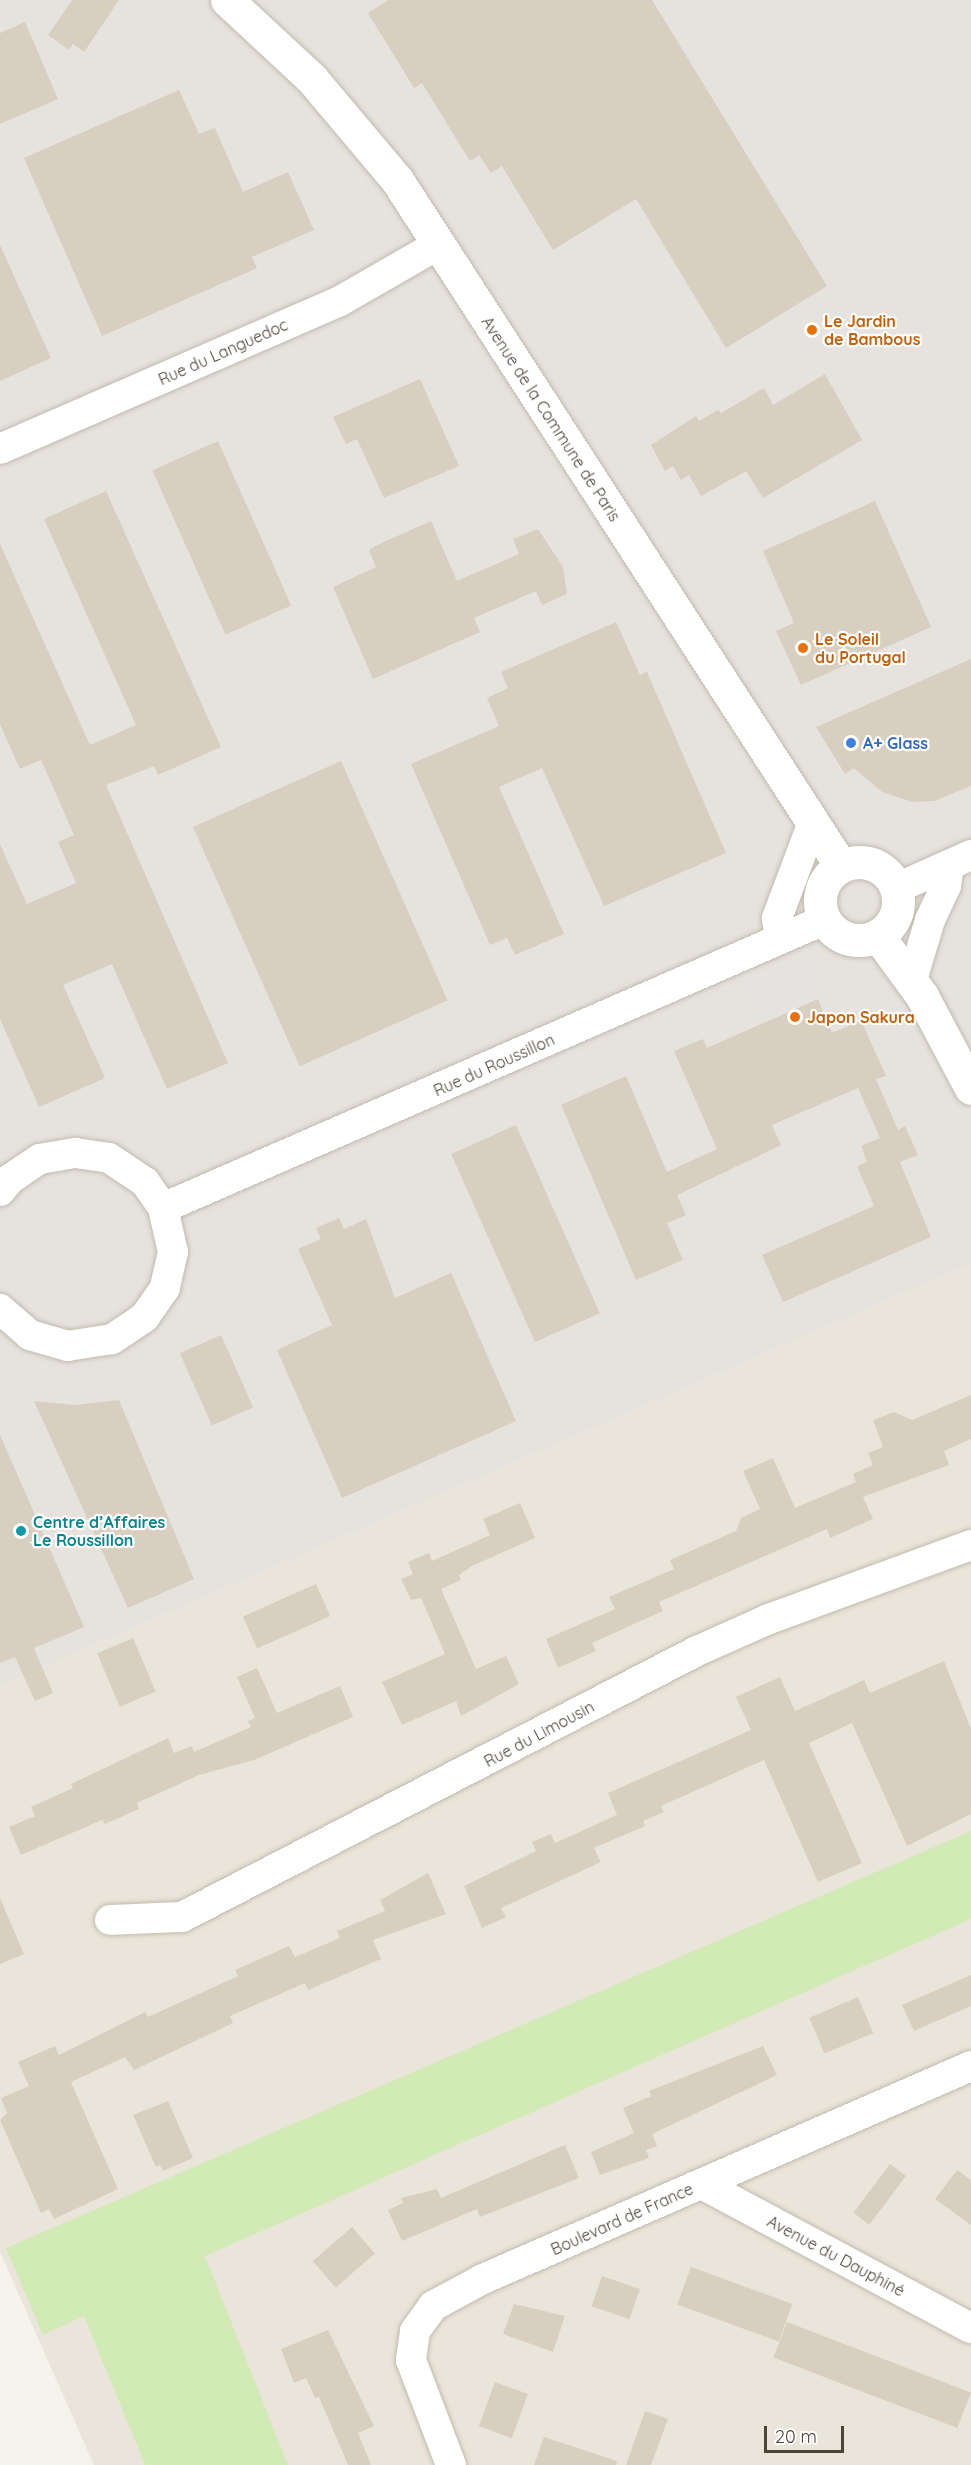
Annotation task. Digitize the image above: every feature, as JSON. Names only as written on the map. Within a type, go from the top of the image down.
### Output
[{"type":"street","name":"Avenue de la Commune de Paris","points":[[227,0],[312,79],[358,131],[440,244],[841,866]]},
{"type":"street","name":"Rue du Languedoc","points":[[0,449],[340,301],[440,244]]},
{"type":"street","points":[[780,938],[777,918],[813,825]]},
{"type":"street","points":[[897,888],[960,860]]},
{"type":"street","points":[[912,980],[930,920],[960,860]]},
{"type":"street","points":[[857,861],[874,864],[897,888],[897,916],[878,936],[848,939],[824,920],[821,890],[841,866],[857,861]]},
{"type":"street","name":"Rue du Roussillon","points":[[163,1208],[824,920]]},
{"type":"street","points":[[878,936],[912,980],[971,1088]]},
{"type":"street","points":[[0,1191],[10,1179],[40,1159],[75,1153],[109,1158],[145,1182],[163,1208],[173,1252],[165,1288],[145,1317],[112,1339],[68,1346],[30,1335],[0,1309]]},
{"type":"street","name":"Rue du Limousin","points":[[110,1920],[182,1917],[697,1652],[779,1615],[971,1545]]},
{"type":"street","name":"Boulevard de France","points":[[451,2465],[411,2360],[415,2331],[423,2316],[457,2291],[971,2066]]},
{"type":"street","name":"Avenue du Dauphiné","points":[[702,2184],[971,2328]]},
{"type":"shaded area","points":[[0,0],[971,0],[971,1264],[0,1686]]},
{"type":"shaded area","points":[[802,961],[818,999],[763,1023],[743,981]]},
{"type":"shaded area","points":[[900,994],[919,1028],[912,1033],[892,1000]]},
{"type":"shaded area","points":[[971,1264],[971,2465],[94,2465],[0,2252],[0,1686]]},
{"type":"green space","points":[[971,1831],[971,1919],[205,2256],[288,2465],[145,2465],[84,2316],[43,2335],[6,2248]]},
{"type":"building","points":[[72,0],[119,0],[84,52],[73,44],[69,50],[48,35]]},
{"type":"building","points":[[388,0],[652,0],[827,286],[726,348],[636,199],[553,250],[502,166],[491,173],[479,155],[470,161],[422,83],[414,88],[368,13]]},
{"type":"building","points":[[25,22],[58,99],[0,124],[0,33]]},
{"type":"building","points":[[179,90],[199,134],[215,128],[243,192],[288,172],[314,230],[252,257],[257,268],[102,336],[24,158]]},
{"type":"building","points":[[0,245],[51,358],[0,381]]},
{"type":"building","points":[[825,374],[862,440],[763,498],[746,471],[701,496],[689,475],[681,480],[673,466],[665,471],[651,445],[696,416],[699,421],[718,410],[721,413],[764,388],[773,405]]},
{"type":"building","points":[[420,379],[459,466],[384,498],[357,439],[346,444],[333,417]]},
{"type":"building","points":[[218,441],[291,605],[225,635],[152,470]]},
{"type":"building","points":[[106,491],[221,747],[158,775],[154,766],[106,785],[228,1063],[167,1089],[112,964],[63,985],[105,1078],[39,1107],[0,1019],[0,844],[27,904],[76,883],[58,842],[74,835],[41,760],[20,769],[0,724],[0,544],[90,745],[136,725],[44,519]]},
{"type":"building","points":[[875,501],[931,627],[801,685],[776,631],[794,623],[763,551]]},
{"type":"building","points":[[431,521],[457,581],[519,554],[513,539],[538,529],[563,567],[567,594],[542,605],[536,591],[474,618],[480,632],[373,679],[333,587],[376,567],[369,550]]},
{"type":"building","points":[[616,622],[640,675],[647,672],[726,853],[604,906],[542,768],[499,787],[564,934],[515,955],[507,938],[490,945],[411,764],[499,726],[487,698],[508,688],[501,672]]},
{"type":"building","points":[[971,659],[971,786],[934,801],[912,802],[882,792],[854,768],[845,774],[816,727]]},
{"type":"building","points":[[341,761],[448,1000],[300,1066],[193,827]]},
{"type":"building","points":[[818,999],[832,1033],[861,1020],[886,1076],[876,1079],[898,1130],[905,1126],[918,1155],[900,1162],[931,1237],[783,1302],[762,1255],[874,1206],[857,1166],[867,1162],[861,1146],[880,1138],[858,1088],[772,1125],[781,1145],[677,1195],[686,1215],[667,1223],[683,1260],[636,1280],[561,1105],[626,1076],[667,1172],[717,1149],[674,1051],[703,1039],[707,1048]]},
{"type":"building","points":[[516,1125],[600,1313],[535,1342],[451,1154]]},
{"type":"building","points":[[339,1218],[344,1229],[366,1219],[395,1298],[451,1273],[516,1421],[342,1498],[277,1350],[332,1325],[298,1249],[321,1239],[316,1228]]},
{"type":"building","points":[[221,1335],[253,1407],[212,1425],[180,1353]]},
{"type":"building","points":[[971,1395],[971,1439],[944,1451],[949,1465],[863,1497],[873,1519],[830,1538],[827,1529],[659,1602],[663,1611],[592,1643],[596,1651],[558,1668],[546,1639],[615,1609],[609,1597],[674,1569],[670,1560],[736,1531],[741,1518],[760,1509],[743,1471],[773,1458],[795,1508],[856,1482],[853,1474],[873,1465],[868,1453],[883,1447],[873,1420],[894,1412],[912,1420]]},
{"type":"building","points":[[119,1400],[194,1579],[128,1608],[34,1401],[75,1405]]},
{"type":"building","name":"Centre d’Affaires Le Roussillon","points":[[0,1435],[84,1627],[34,1648],[53,1693],[35,1701],[15,1657],[0,1663]]},
{"type":"building","points":[[520,1503],[535,1538],[472,1566],[459,1575],[461,1580],[441,1589],[476,1669],[506,1656],[519,1684],[461,1716],[456,1701],[402,1725],[382,1682],[445,1654],[421,1598],[411,1600],[401,1579],[413,1574],[408,1562],[429,1553],[432,1561],[490,1535],[483,1519]]},
{"type":"building","points":[[316,1584],[330,1616],[257,1649],[243,1617]]},
{"type":"building","points":[[133,1638],[156,1691],[120,1707],[97,1653]]},
{"type":"building","points":[[944,1661],[971,1729],[971,1814],[907,1846],[852,1723],[809,1743],[862,1863],[818,1882],[764,1760],[661,1806],[664,1812],[643,1821],[645,1826],[594,1848],[601,1862],[501,1908],[506,1917],[482,1928],[464,1886],[536,1851],[532,1842],[551,1834],[555,1843],[617,1815],[608,1793],[751,1730],[736,1697],[780,1677],[795,1711],[864,1680],[870,1693]]},
{"type":"building","points":[[257,1668],[277,1713],[340,1686],[353,1717],[254,1760],[199,1775],[137,1803],[139,1809],[105,1824],[102,1820],[21,1855],[9,1827],[35,1816],[31,1807],[73,1788],[71,1784],[168,1738],[174,1753],[192,1746],[194,1752],[251,1727],[248,1721],[255,1718],[237,1677]]},
{"type":"building","points":[[428,1873],[446,1914],[373,1940],[381,1959],[308,1990],[305,1983],[230,2016],[233,2023],[134,2070],[125,2057],[71,2082],[118,2189],[54,2219],[49,2209],[41,2213],[0,2120],[7,2113],[1,2098],[29,2086],[18,2062],[55,2046],[59,2055],[145,2012],[148,2017],[238,1976],[235,1970],[289,1946],[295,1957],[340,1938],[337,1931],[385,1911],[380,1900]]},
{"type":"building","points":[[0,1898],[24,1954],[0,1964]]},
{"type":"building","points":[[971,1975],[971,2006],[914,2031],[902,2005]]},
{"type":"building","points":[[858,1997],[873,2033],[824,2054],[809,2018]]},
{"type":"building","points":[[763,2046],[777,2075],[652,2134],[657,2146],[646,2150],[649,2158],[600,2175],[591,2152],[634,2133],[623,2108],[651,2096],[649,2091]]},
{"type":"building","points":[[168,2101],[193,2158],[163,2171],[160,2165],[156,2167],[133,2115]]},
{"type":"building","points":[[565,2145],[579,2178],[480,2217],[477,2209],[402,2241],[388,2210],[403,2203],[401,2198],[437,2189],[441,2198]]},
{"type":"building","points":[[890,2164],[906,2176],[869,2225],[853,2213]]},
{"type":"building","points":[[957,2170],[971,2180],[971,2225],[935,2199]]},
{"type":"building","points":[[352,2227],[375,2253],[336,2288],[313,2261]]},
{"type":"building","points":[[691,2267],[792,2304],[779,2342],[677,2305]]},
{"type":"building","points":[[602,2276],[640,2289],[629,2319],[592,2306]]},
{"type":"building","points":[[514,2304],[565,2316],[553,2352],[503,2334]]},
{"type":"building","points":[[787,2322],[971,2393],[957,2428],[773,2357]]},
{"type":"building","points":[[328,2330],[374,2426],[358,2433],[371,2465],[348,2465],[319,2397],[315,2398],[306,2378],[294,2383],[281,2349]]},
{"type":"building","points":[[495,2382],[528,2394],[512,2438],[479,2426]]},
{"type":"building","points":[[645,2411],[668,2419],[651,2465],[626,2465]]},
{"type":"building","points":[[544,2437],[617,2461],[616,2465],[534,2465]]},
{"type":"place","name":"Le Jardin de Bambous","points":[[812,330]]},
{"type":"place","name":"Le Soleil du Portugal","points":[[803,648]]},
{"type":"place","name":"A+ Glass","points":[[851,743]]},
{"type":"place","name":"Japon Sakura","points":[[795,1017]]},
{"type":"place","name":"Centre d’Affaires Le Roussillon","points":[[21,1531]]}]
